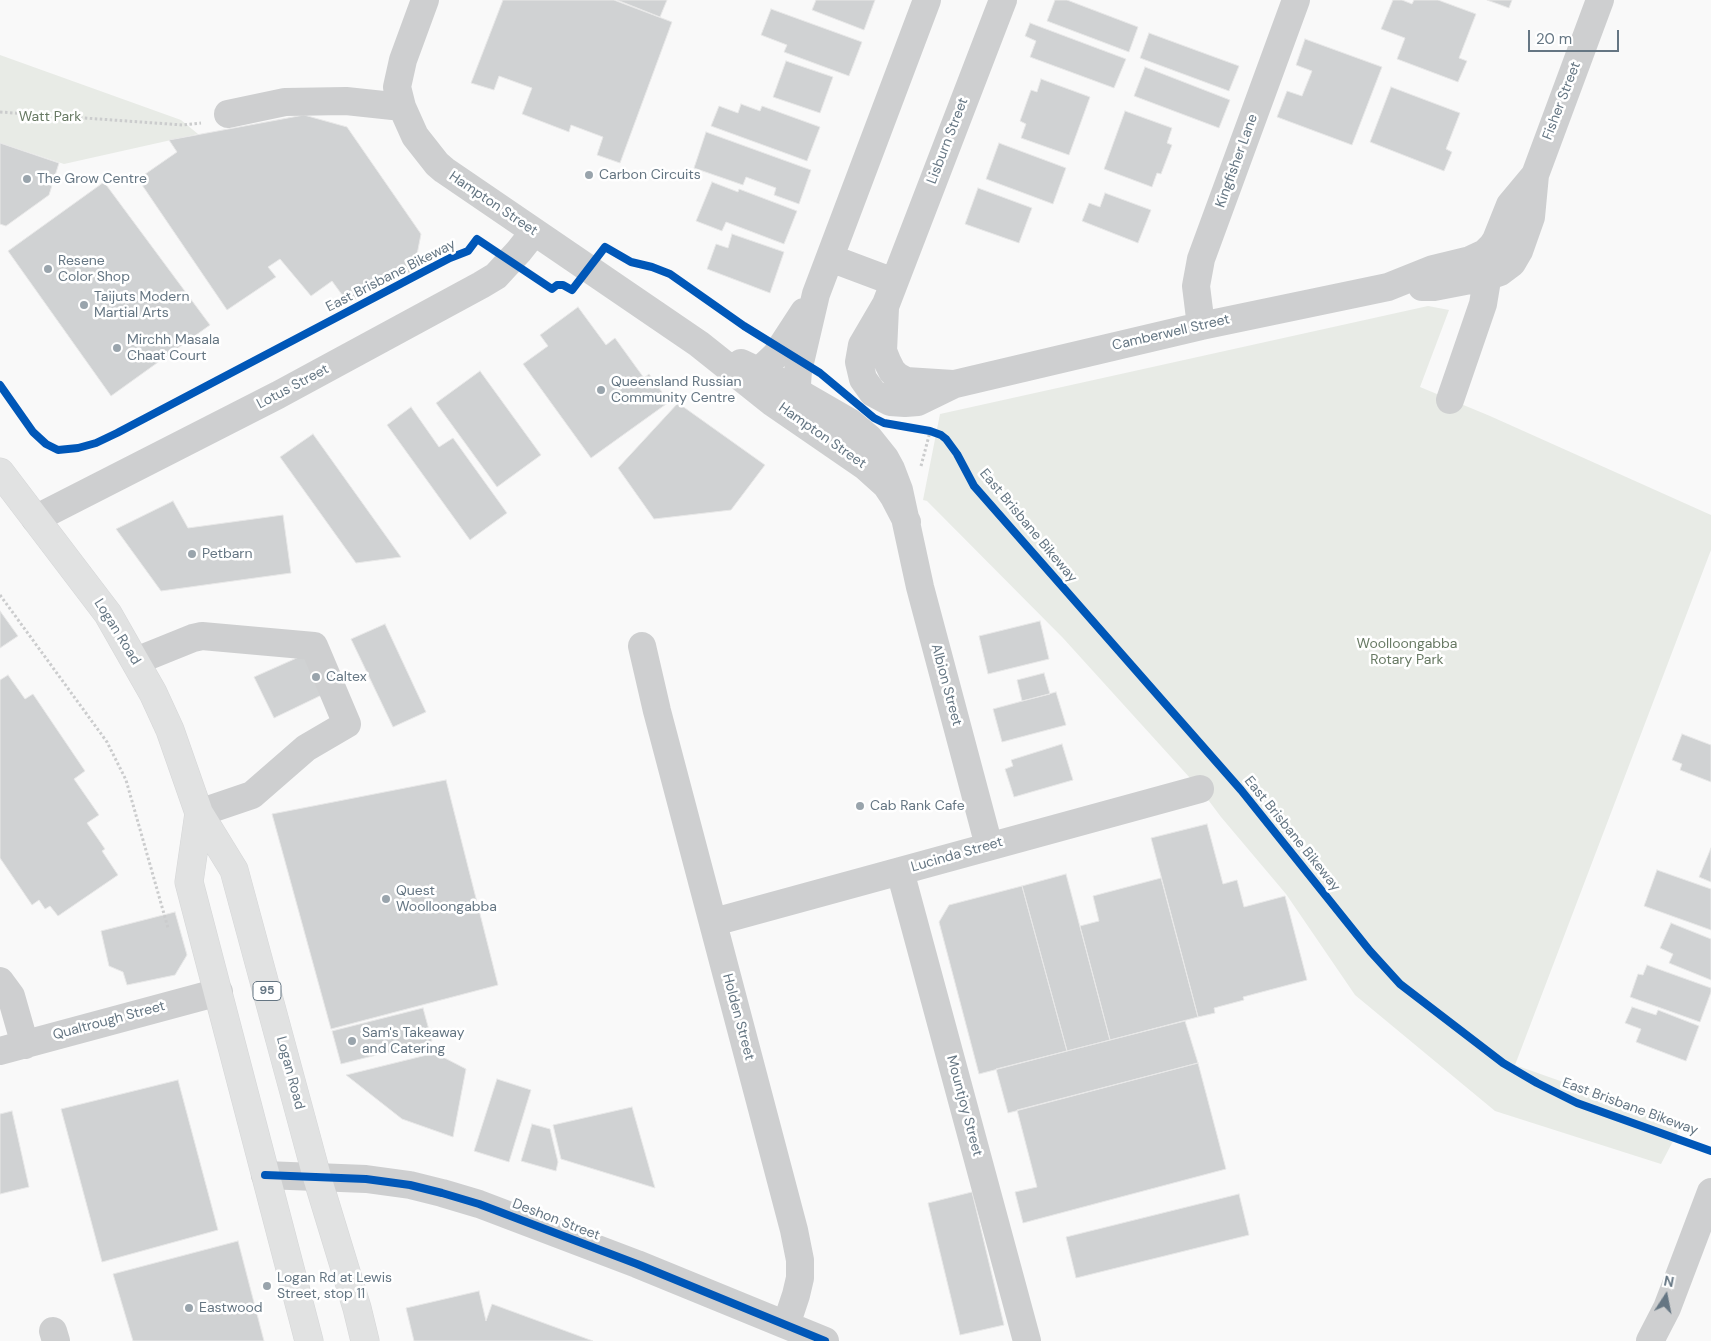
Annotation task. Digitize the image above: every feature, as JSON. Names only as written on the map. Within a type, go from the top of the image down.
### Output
[{"type":"main road","name":"Logan Road","points":[[0,472],[108,614],[136,661],[170,730],[199,813],[234,870],[317,1177],[365,1341]]},
{"type":"main road","name":"Logan Road","points":[[199,813],[190,882],[309,1341]]},
{"type":"street","name":"Hampton Street","points":[[425,0],[403,60],[398,79],[398,90],[402,107],[415,136],[437,164],[699,344],[773,403],[873,472],[880,479],[904,487]]},
{"type":"street","points":[[799,393],[797,384],[798,371],[816,294],[928,0]]},
{"type":"street","name":"Lisburn Street","points":[[890,293],[1003,0]]},
{"type":"street","name":"Kingfisher Lane","points":[[1201,326],[1196,286],[1201,259],[1296,0]]},
{"type":"street","name":"Fisher Street","points":[[1450,400],[1482,310],[1486,291],[1486,265],[1510,205],[1534,175],[1600,0]]},
{"type":"street","points":[[228,114],[285,102],[346,101],[402,107]]},
{"type":"street","name":"Lotus Street","points":[[35,519],[270,399],[481,285],[496,276],[534,232]]},
{"type":"street","points":[[830,258],[890,293]]},
{"type":"street","name":"Camberwell Street","points":[[890,293],[865,338],[859,357],[861,372],[870,390],[877,396],[890,402],[913,403],[928,398],[955,384],[1201,326],[1388,287],[1433,269],[1470,260],[1486,265]]},
{"type":"street","points":[[758,372],[781,348],[816,294]]},
{"type":"street","name":"Hampton Street","points":[[699,344],[799,393],[851,423],[869,438],[904,487]]},
{"type":"street","name":"Albion Street","points":[[904,487],[907,522],[920,587],[988,846]]},
{"type":"street","points":[[136,661],[202,636],[314,646],[347,724],[306,748],[252,795],[199,813]]},
{"type":"street","name":"Holden Street","points":[[642,646],[657,711],[794,1230],[800,1260],[800,1278],[786,1325]]},
{"type":"street","name":"Lucinda Street","points":[[714,922],[1200,789]]},
{"type":"street","name":"Mountjoy Street","points":[[900,871],[1027,1341]]},
{"type":"street","points":[[0,981],[11,996],[12,1048]]},
{"type":"street","name":"Qualtrough Street","points":[[12,1048],[219,992]]},
{"type":"street","name":"Deshon Street","points":[[265,1175],[366,1179],[410,1185],[479,1204],[637,1264],[825,1341]]},
{"type":"street","points":[[1650,1341],[1667,1308],[1711,1192]]},
{"type":"path","points":[[0,112],[183,125],[203,122],[228,114]]},
{"type":"path","points":[[904,487],[932,422]]},
{"type":"path","points":[[920,428],[941,435]]},
{"type":"path","points":[[0,595],[107,742],[126,780],[168,928]]},
{"type":"green space","name":"Watt Park","points":[[0,55],[181,120],[198,134],[64,164],[0,143]]},
{"type":"green space","name":"Woolloongabba Rotary Park","points":[[1428,306],[1449,310],[1420,387],[1490,416],[1711,515],[1711,550],[1515,1065],[1682,1124],[1661,1164],[1495,1111],[1355,995],[1286,894],[1200,789],[1063,638],[927,501],[923,500],[940,414]]},
{"type":"building","points":[[503,0],[614,0],[672,22],[620,163],[597,155],[603,137],[571,125],[569,132],[522,114],[532,88],[499,76],[494,90],[471,83]]},
{"type":"building","points":[[617,0],[667,0],[660,17]]},
{"type":"building","points":[[816,0],[875,0],[864,30],[812,10]]},
{"type":"building","points":[[1055,0],[1067,0],[1138,27],[1129,52],[1047,21]]},
{"type":"building","points":[[1393,0],[1402,0],[1412,4],[1414,0],[1438,0],[1476,14],[1459,58],[1467,61],[1458,82],[1397,59],[1405,38],[1381,29]]},
{"type":"building","points":[[1487,0],[1512,0],[1509,8]]},
{"type":"building","points":[[771,9],[862,42],[849,76],[784,52],[787,45],[761,35]]},
{"type":"building","points":[[1030,23],[1126,59],[1114,88],[1030,57],[1036,41],[1025,36]]},
{"type":"building","points":[[1149,33],[1239,66],[1229,91],[1140,58]]},
{"type":"building","points":[[1305,39],[1382,67],[1352,145],[1277,117],[1287,91],[1302,96],[1312,71],[1296,65]]},
{"type":"building","points":[[786,61],[833,77],[820,113],[773,97]]},
{"type":"building","points":[[1145,67],[1230,100],[1219,128],[1134,96]]},
{"type":"building","points":[[1041,79],[1090,97],[1069,155],[1021,138],[1026,124],[1020,121],[1031,90],[1037,92]]},
{"type":"building","points":[[1391,87],[1460,113],[1446,149],[1452,152],[1444,171],[1370,142]]},
{"type":"building","points":[[741,104],[760,111],[762,106],[820,127],[807,161],[711,126],[719,106],[738,113]]},
{"type":"building","points":[[1125,111],[1172,128],[1167,143],[1172,145],[1161,174],[1157,173],[1152,187],[1104,169]]},
{"type":"building","points":[[304,115],[347,127],[421,234],[414,270],[348,303],[332,281],[311,296],[280,259],[268,267],[276,277],[227,310],[138,179],[177,152],[169,140]]},
{"type":"building","points":[[706,132],[811,170],[799,204],[774,195],[776,188],[746,177],[743,185],[694,168]]},
{"type":"building","name":"The Grow Centre","points":[[0,143],[59,163],[49,195],[6,226],[0,224]]},
{"type":"building","points":[[999,143],[1066,168],[1053,204],[986,179]]},
{"type":"building","points":[[104,182],[210,325],[111,396],[8,251]]},
{"type":"building","points":[[712,182],[738,192],[739,189],[797,211],[784,244],[726,222],[722,231],[696,221]]},
{"type":"building","points":[[978,188],[1032,208],[1019,243],[965,224]]},
{"type":"building","points":[[1105,193],[1151,210],[1138,243],[1082,221],[1089,203],[1100,207]]},
{"type":"building","points":[[732,234],[784,252],[770,293],[707,269],[716,244],[728,248]]},
{"type":"building","name":"Queensland Russian Community Centre","points":[[578,307],[606,345],[615,338],[644,378],[649,374],[669,402],[591,458],[523,364],[548,346],[540,335]]},
{"type":"building","points":[[480,371],[541,455],[497,487],[436,403]]},
{"type":"building","points":[[678,403],[765,465],[731,510],[654,519],[618,468]]},
{"type":"building","points":[[411,407],[439,447],[453,438],[507,513],[470,540],[387,425]]},
{"type":"building","points":[[313,434],[401,557],[356,563],[280,457]]},
{"type":"building","points":[[173,501],[188,528],[283,515],[291,573],[161,591],[116,529]]},
{"type":"building","points":[[0,611],[18,636],[0,648]]},
{"type":"building","points":[[1040,621],[1049,659],[988,674],[979,636]]},
{"type":"building","points":[[385,624],[426,712],[393,727],[351,639]]},
{"type":"building","points":[[308,653],[328,692],[274,718],[254,677]]},
{"type":"building","points":[[1044,673],[1050,694],[1022,701],[1017,680]]},
{"type":"building","points":[[8,675],[25,699],[33,694],[85,771],[74,779],[99,815],[87,823],[105,849],[102,851],[118,875],[58,916],[50,906],[45,909],[39,900],[32,905],[0,858],[0,680]]},
{"type":"building","points":[[1056,692],[1066,725],[1002,742],[993,709]]},
{"type":"building","points":[[1682,734],[1711,745],[1711,782],[1680,770],[1682,764],[1672,760]]},
{"type":"building","points":[[1062,744],[1073,780],[1014,797],[1005,769],[1013,766],[1011,760]]},
{"type":"building","name":"Quest Woolloongabba","points":[[446,780],[498,985],[331,1029],[272,814]]},
{"type":"building","points":[[1207,824],[1223,884],[1237,880],[1244,907],[1285,896],[1307,980],[1243,997],[1244,1000],[1214,1008],[1215,1013],[1198,1017],[1151,838]]},
{"type":"building","points":[[1711,848],[1711,882],[1699,877]]},
{"type":"building","points":[[1657,870],[1711,889],[1711,930],[1644,906]]},
{"type":"building","points":[[1066,874],[1110,1040],[1067,1051],[1022,886]]},
{"type":"building","points":[[1161,878],[1198,1017],[1110,1040],[1080,926],[1099,921],[1093,896]]},
{"type":"building","points":[[1022,886],[1067,1051],[979,1074],[939,922],[949,905]]},
{"type":"building","points":[[175,912],[187,955],[175,975],[127,985],[123,972],[109,966],[101,931]]},
{"type":"building","points":[[1671,923],[1711,939],[1711,980],[1669,963],[1673,954],[1660,948]]},
{"type":"building","points":[[1647,965],[1711,988],[1700,1022],[1630,997],[1638,974],[1643,975]]},
{"type":"building","points":[[1632,1007],[1656,1015],[1658,1010],[1699,1026],[1686,1061],[1636,1042],[1641,1029],[1625,1023]]},
{"type":"building","points":[[423,1008],[432,1041],[341,1064],[332,1031]]},
{"type":"building","points":[[1185,1021],[1198,1063],[1008,1113],[996,1069]]},
{"type":"building","points":[[435,1053],[466,1069],[453,1137],[402,1119],[346,1075]]},
{"type":"building","points":[[1198,1063],[1226,1169],[1023,1223],[1015,1192],[1037,1187],[1017,1110]]},
{"type":"building","points":[[497,1079],[531,1090],[509,1162],[474,1151]]},
{"type":"building","points":[[178,1080],[218,1230],[102,1262],[61,1109]]},
{"type":"building","points":[[632,1107],[655,1188],[561,1159],[553,1125]]},
{"type":"building","points":[[12,1111],[29,1187],[0,1194],[0,1114]]},
{"type":"building","points":[[532,1124],[550,1129],[558,1162],[556,1171],[521,1161]]},
{"type":"building","points":[[972,1192],[1004,1325],[960,1335],[928,1203]]},
{"type":"building","points":[[1239,1194],[1249,1235],[1076,1278],[1066,1237]]},
{"type":"building","name":"Eastwood","points":[[238,1241],[264,1341],[133,1341],[113,1274]]},
{"type":"building","points":[[479,1291],[486,1321],[492,1304],[593,1341],[414,1341],[406,1308]]},
{"type":"cycle path","name":"East Brisbane Bikeway","points":[[0,385],[33,432],[46,444],[58,450],[78,448],[96,443],[117,433],[423,272],[468,251],[477,239],[552,289],[557,285],[563,285],[572,290],[605,247],[631,262],[670,274],[744,326],[820,373],[874,418],[884,423],[930,431],[946,439],[957,454],[974,486],[1241,790],[1370,951],[1400,984],[1503,1063],[1537,1083],[1577,1103],[1711,1151]]},
{"type":"cycle path","points":[[265,1175],[366,1179],[410,1185],[442,1193],[479,1204],[637,1264],[825,1341]]},
{"type":"place","name":"Carbon Circuits","points":[[589,175]]},
{"type":"place","name":"The Grow Centre","points":[[27,179]]},
{"type":"place","name":"Resene Color Shop","points":[[48,269]]},
{"type":"place","name":"Taijuts Modern Martial Arts","points":[[84,305]]},
{"type":"place","name":"Mirchh Masala Chaat Court","points":[[117,348]]},
{"type":"place","name":"Queensland Russian Community Centre","points":[[601,390]]},
{"type":"place","name":"Petbarn","points":[[192,554]]},
{"type":"place","name":"Caltex","points":[[316,677]]},
{"type":"place","name":"Cab Rank Cafe","points":[[860,806]]},
{"type":"place","name":"Quest Woolloongabba","points":[[386,899]]},
{"type":"place","name":"Sam's Takeaway and Catering","points":[[352,1041]]},
{"type":"place","name":"Logan Rd at Lewis Street, stop 11","points":[[267,1286]]},
{"type":"place","name":"Eastwood","points":[[189,1308]]}]
